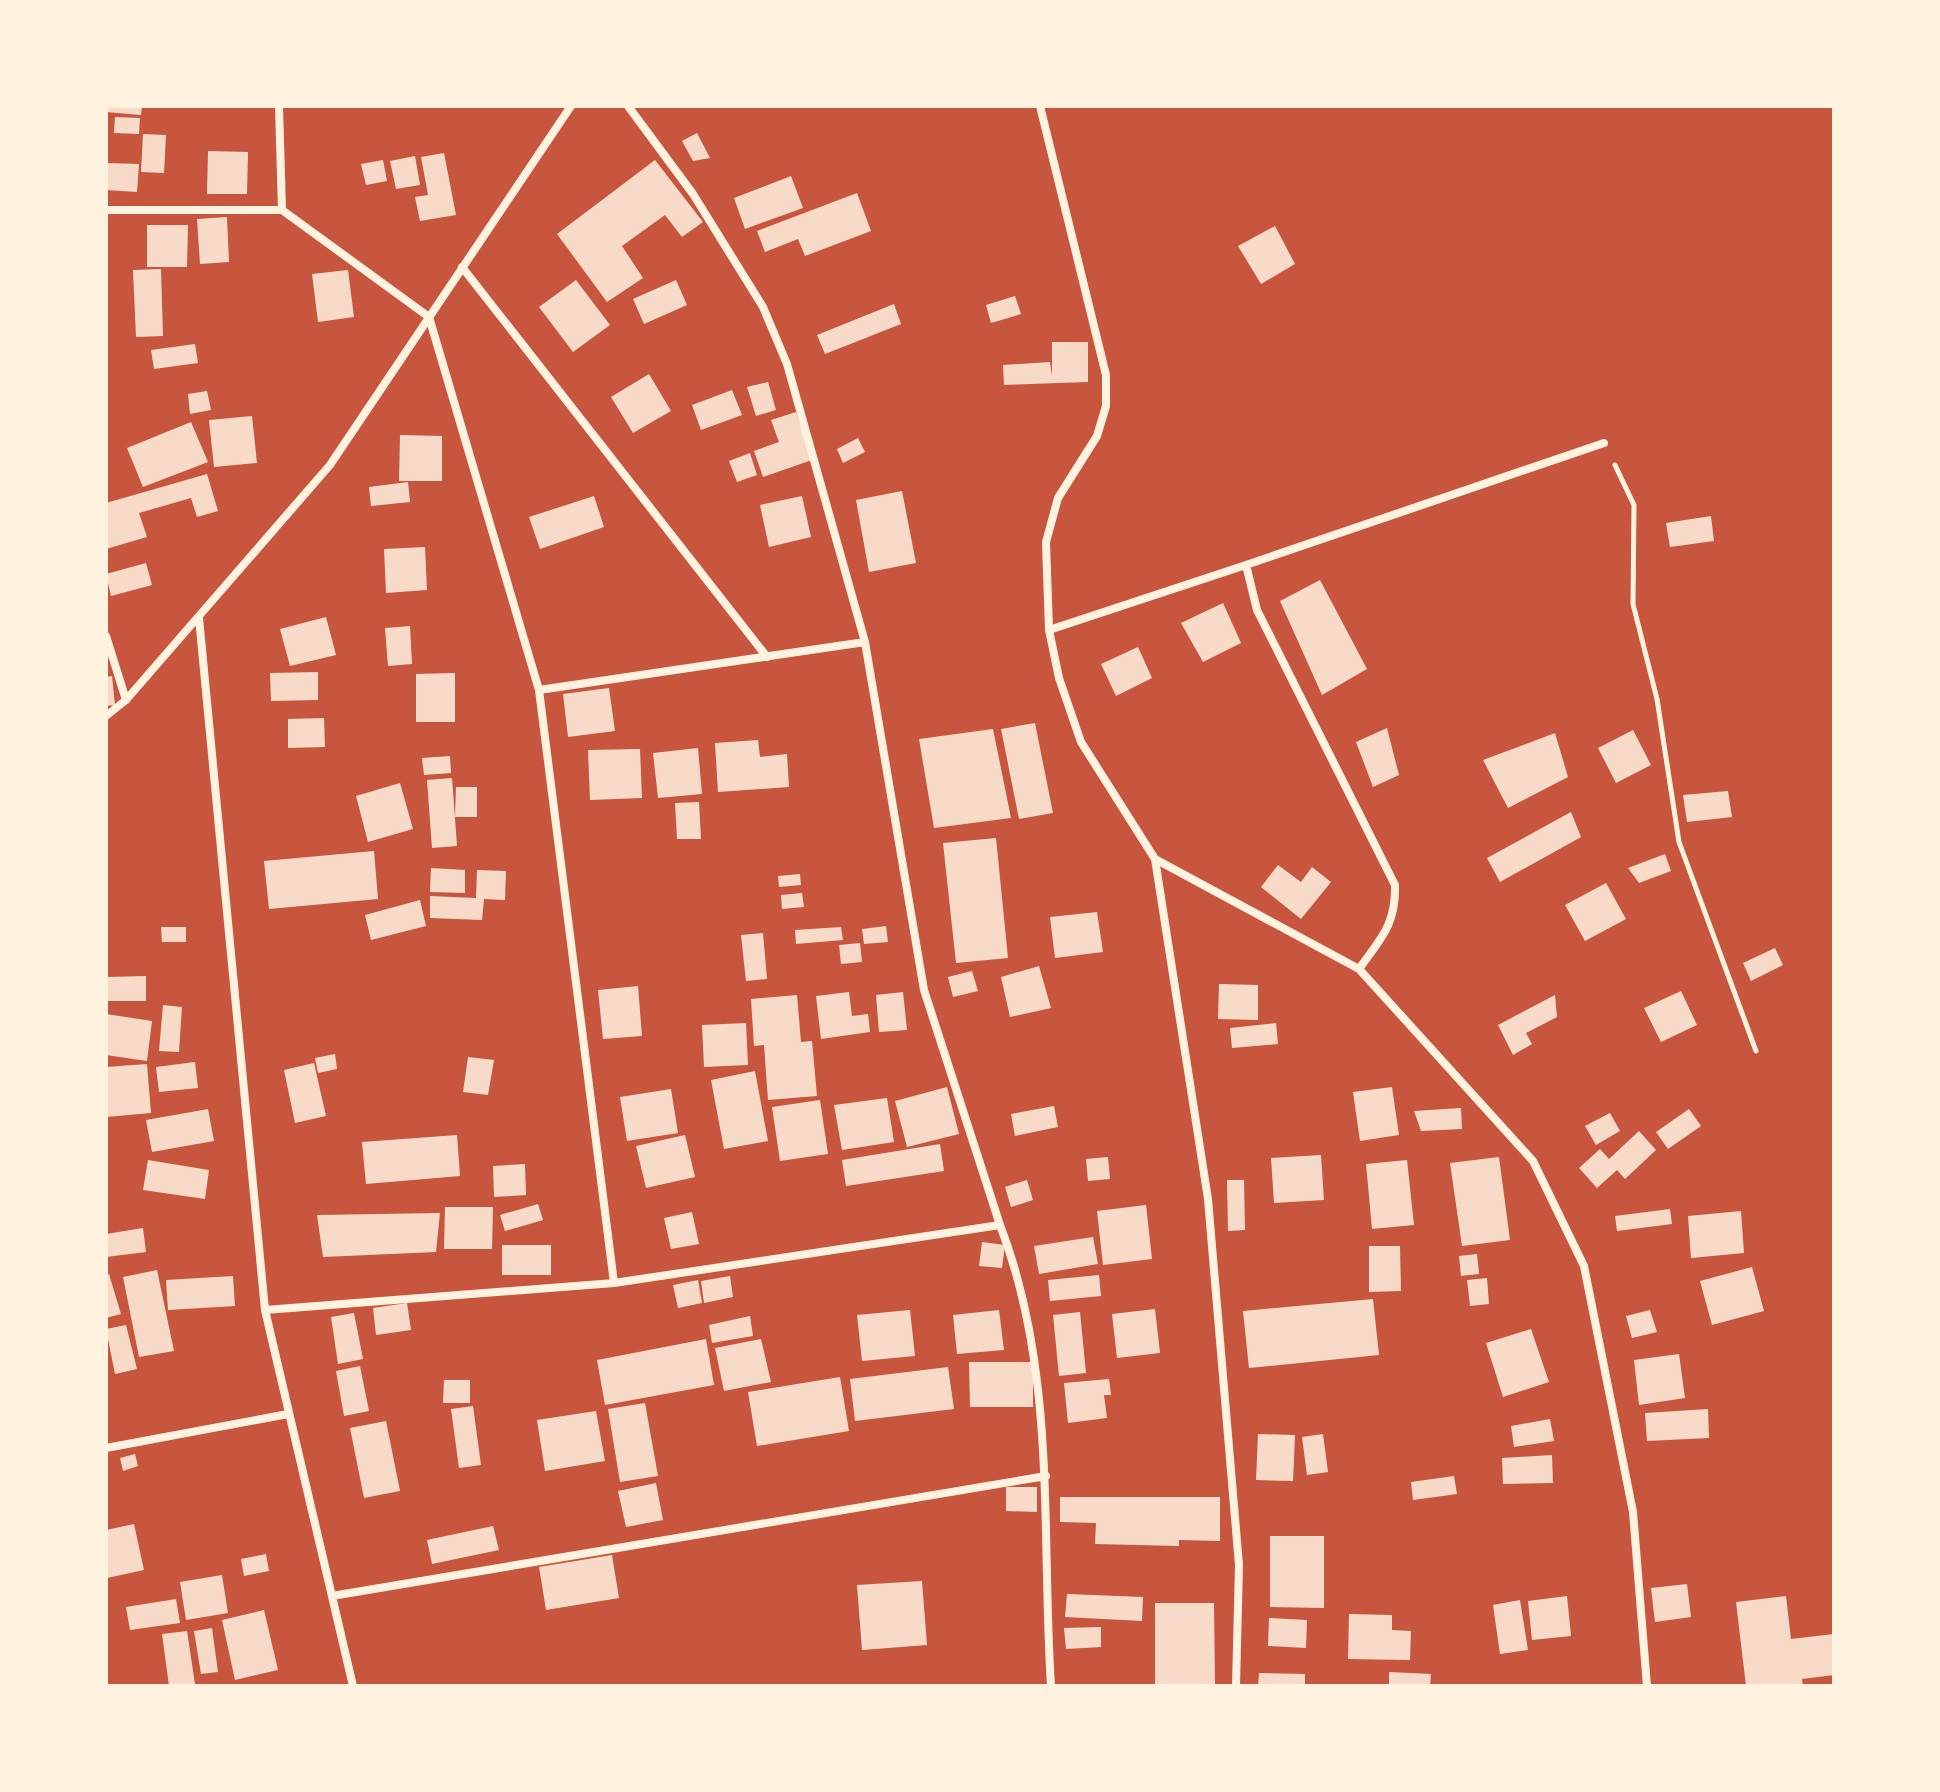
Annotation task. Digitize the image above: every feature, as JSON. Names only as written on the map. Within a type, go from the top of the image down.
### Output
[{"type":"street","points":[[279,106],[282,210]]},
{"type":"street","points":[[106,716],[126,700],[330,465],[571,106]]},
{"type":"street","points":[[628,106],[693,194],[763,307],[787,364],[865,642],[924,990],[1014,1260],[1032,1338],[1046,1476],[1051,1686]]},
{"type":"street","points":[[1040,106],[1106,375],[1106,406],[1097,436],[1058,498],[1046,542],[1049,630],[1059,678],[1081,742],[1155,859],[1210,1215],[1239,1565],[1236,1686]]},
{"type":"street","points":[[106,210],[282,210],[429,317],[539,690],[614,1283]]},
{"type":"street","points":[[462,267],[767,657]]},
{"type":"street","points":[[1049,630],[1604,443]]},
{"type":"street","points":[[1246,565],[1257,610],[1395,885],[1396,909],[1391,925],[1359,969]]},
{"type":"street","points":[[199,618],[265,1310],[353,1686]]},
{"type":"street","points":[[106,636],[126,700]]},
{"type":"street","points":[[539,690],[865,642]]},
{"type":"street","points":[[1155,859],[1359,969],[1533,1161],[1584,1266],[1633,1512],[1647,1686]]},
{"type":"street","points":[[265,1310],[614,1283],[1000,1225]]},
{"type":"street","points":[[106,1448],[288,1414]]},
{"type":"street","points":[[332,1596],[1046,1476]]},
{"type":"path","points":[[1604,443],[1634,505],[1633,604],[1657,699],[1679,842],[1711,936],[1756,1051]]},
{"type":"building","points":[[106,106],[142,106],[141,115],[106,112]]},
{"type":"building","points":[[115,117],[140,118],[139,134],[114,133]]},
{"type":"building","points":[[697,133],[710,158],[693,161],[682,141]]},
{"type":"building","points":[[143,134],[166,135],[164,173],[141,172]]},
{"type":"building","points":[[208,151],[248,152],[247,194],[207,194]]},
{"type":"building","points":[[444,153],[456,215],[420,221],[415,197],[428,195],[421,157]]},
{"type":"building","points":[[415,156],[420,185],[396,189],[390,161]]},
{"type":"building","points":[[383,160],[387,181],[366,185],[361,164]]},
{"type":"building","points":[[655,160],[703,222],[682,237],[665,215],[622,246],[643,278],[607,302],[557,234]]},
{"type":"building","points":[[106,163],[139,164],[137,192],[106,190]]},
{"type":"building","points":[[791,176],[803,208],[745,229],[734,198]]},
{"type":"building","points":[[857,193],[871,231],[805,256],[798,239],[765,252],[757,231]]},
{"type":"building","points":[[227,217],[229,262],[200,264],[197,219]]},
{"type":"building","points":[[147,225],[188,225],[187,267],[147,267]]},
{"type":"building","points":[[1275,226],[1295,264],[1261,284],[1238,246]]},
{"type":"building","points":[[161,269],[163,336],[136,337],[133,270]]},
{"type":"building","points":[[348,270],[354,317],[318,322],[312,274]]},
{"type":"building","points":[[576,280],[610,325],[573,352],[539,307]]},
{"type":"building","points":[[676,280],[687,305],[644,324],[633,299]]},
{"type":"building","points":[[1015,296],[1021,314],[991,323],[986,305]]},
{"type":"building","points":[[894,304],[901,324],[825,354],[817,335]]},
{"type":"building","points":[[1052,342],[1088,342],[1088,382],[1004,385],[1003,365],[1050,362],[1052,376]]},
{"type":"building","points":[[195,344],[198,363],[154,369],[151,350]]},
{"type":"building","points":[[649,374],[671,411],[633,433],[611,397]]},
{"type":"building","points":[[768,382],[776,410],[756,416],[747,387]]},
{"type":"building","points":[[732,390],[742,415],[701,430],[692,405]]},
{"type":"building","points":[[207,391],[211,410],[190,414],[188,394]]},
{"type":"building","points":[[796,412],[812,460],[763,477],[754,451],[779,442],[771,420]]},
{"type":"building","points":[[252,416],[257,463],[214,467],[209,420]]},
{"type":"building","points":[[191,422],[208,462],[143,487],[127,448]]},
{"type":"building","points":[[400,435],[442,436],[442,481],[399,481]]},
{"type":"building","points":[[858,438],[865,452],[843,463],[837,449]]},
{"type":"building","points":[[750,453],[757,475],[737,482],[729,461]]},
{"type":"building","points":[[207,474],[218,511],[197,517],[191,498],[139,513],[147,537],[106,549],[106,503]]},
{"type":"building","points":[[408,482],[410,502],[371,506],[369,487]]},
{"type":"building","points":[[902,491],[916,563],[869,572],[856,500]]},
{"type":"building","points":[[594,496],[604,527],[540,549],[529,517]]},
{"type":"building","points":[[802,496],[811,537],[769,547],[760,505]]},
{"type":"building","points":[[1711,516],[1714,541],[1670,547],[1666,523]]},
{"type":"building","points":[[425,547],[427,590],[386,593],[384,549]]},
{"type":"building","points":[[146,563],[152,585],[111,596],[106,574]]},
{"type":"building","points":[[1320,580],[1367,669],[1322,695],[1280,601]]},
{"type":"building","points":[[1223,603],[1241,643],[1203,662],[1181,623]]},
{"type":"building","points":[[326,617],[336,655],[290,666],[280,629]]},
{"type":"building","points":[[410,626],[412,664],[388,666],[385,628]]},
{"type":"building","points":[[1138,647],[1152,678],[1116,696],[1101,664]]},
{"type":"building","points":[[318,672],[318,700],[271,701],[270,673]]},
{"type":"building","points":[[455,673],[455,722],[416,722],[416,674]]},
{"type":"building","points":[[112,676],[115,705],[106,706],[106,677]]},
{"type":"building","points":[[609,688],[615,731],[568,737],[563,694]]},
{"type":"building","points":[[324,718],[325,747],[288,748],[288,719]]},
{"type":"building","points":[[1035,723],[1053,813],[1019,819],[1001,729]]},
{"type":"building","points":[[1387,728],[1399,775],[1373,787],[1356,742]]},
{"type":"building","points":[[993,729],[1011,818],[934,828],[919,739]]},
{"type":"building","points":[[1633,730],[1651,765],[1616,783],[1598,748]]},
{"type":"building","points":[[1555,733],[1568,777],[1508,808],[1483,760]]},
{"type":"building","points":[[758,740],[760,757],[787,754],[789,787],[718,792],[715,743]]},
{"type":"building","points":[[698,748],[702,794],[658,798],[653,753]]},
{"type":"building","points":[[640,749],[642,798],[590,800],[588,750]]},
{"type":"building","points":[[450,756],[451,773],[424,775],[422,758]]},
{"type":"building","points":[[452,778],[457,846],[432,848],[427,780]]},
{"type":"building","points":[[400,783],[413,829],[368,842],[356,796]]},
{"type":"building","points":[[456,787],[477,787],[477,817],[455,817]]},
{"type":"building","points":[[1728,791],[1732,817],[1687,822],[1683,795]]},
{"type":"building","points":[[699,802],[701,839],[677,839],[675,803]]},
{"type":"building","points":[[1571,812],[1581,837],[1500,882],[1487,858]]},
{"type":"building","points":[[996,838],[1008,958],[956,963],[943,843]]},
{"type":"building","points":[[374,851],[378,899],[269,909],[264,861]]},
{"type":"building","points":[[1665,854],[1671,871],[1639,883],[1628,868]]},
{"type":"building","points":[[1278,865],[1301,882],[1312,867],[1331,882],[1301,919],[1261,887]]},
{"type":"building","points":[[431,868],[465,870],[465,893],[430,892]]},
{"type":"building","points":[[477,870],[506,871],[505,900],[484,899],[482,920],[430,918],[430,896],[476,898]]},
{"type":"building","points":[[800,874],[801,885],[779,887],[778,876]]},
{"type":"building","points":[[1606,883],[1626,919],[1585,941],[1565,905]]},
{"type":"building","points":[[802,893],[804,907],[782,909],[781,895]]},
{"type":"building","points":[[420,900],[426,926],[371,940],[365,915]]},
{"type":"building","points":[[1097,912],[1103,952],[1055,958],[1050,917]]},
{"type":"building","points":[[886,926],[888,942],[864,944],[862,929]]},
{"type":"building","points":[[161,927],[186,927],[186,942],[162,942]]},
{"type":"building","points":[[841,927],[843,940],[796,944],[795,930]]},
{"type":"building","points":[[763,933],[767,979],[746,981],[741,935]]},
{"type":"building","points":[[860,943],[862,962],[841,964],[839,945]]},
{"type":"building","points":[[1775,948],[1783,965],[1751,981],[1743,963]]},
{"type":"building","points":[[1039,966],[1051,1008],[1010,1017],[1001,977]]},
{"type":"building","points":[[972,971],[978,991],[953,997],[948,977]]},
{"type":"building","points":[[146,976],[146,1001],[106,1001],[106,977]]},
{"type":"building","points":[[1219,984],[1258,985],[1258,1020],[1218,1019]]},
{"type":"building","points":[[638,986],[642,1036],[603,1039],[598,990]]},
{"type":"building","points":[[1681,991],[1697,1025],[1661,1042],[1644,1008]]},
{"type":"building","points":[[849,992],[852,1016],[868,1014],[870,1032],[821,1039],[816,996]]},
{"type":"building","points":[[903,992],[907,1030],[879,1032],[876,995]]},
{"type":"building","points":[[797,995],[801,1042],[812,1041],[817,1096],[768,1100],[764,1045],[754,1046],[751,999]]},
{"type":"building","points":[[1555,995],[1557,1017],[1526,1033],[1532,1044],[1513,1055],[1498,1025]]},
{"type":"building","points":[[163,1005],[182,1007],[179,1052],[159,1051]]},
{"type":"building","points":[[106,1014],[152,1021],[147,1061],[106,1055]]},
{"type":"building","points":[[746,1023],[748,1065],[704,1067],[702,1025]]},
{"type":"building","points":[[1276,1023],[1278,1044],[1232,1048],[1230,1028]]},
{"type":"building","points":[[335,1054],[337,1069],[318,1073],[315,1058]]},
{"type":"building","points":[[468,1057],[494,1060],[488,1095],[463,1092]]},
{"type":"building","points":[[195,1062],[198,1088],[159,1092],[156,1067]]},
{"type":"building","points":[[314,1063],[326,1116],[295,1123],[284,1070]]},
{"type":"building","points":[[147,1064],[151,1113],[106,1117],[106,1067]]},
{"type":"building","points":[[755,1071],[768,1141],[724,1149],[711,1080]]},
{"type":"building","points":[[947,1087],[959,1134],[907,1147],[895,1101]]},
{"type":"building","points":[[1392,1087],[1399,1135],[1360,1141],[1353,1092]]},
{"type":"building","points":[[671,1089],[678,1133],[627,1141],[620,1097]]},
{"type":"building","points":[[887,1098],[894,1142],[842,1150],[834,1105]]},
{"type":"building","points":[[820,1100],[828,1154],[780,1161],[772,1107]]},
{"type":"building","points":[[1054,1106],[1058,1127],[1015,1136],[1011,1114]]},
{"type":"building","points":[[1461,1108],[1462,1129],[1421,1131],[1414,1111]]},
{"type":"building","points":[[208,1109],[214,1141],[152,1152],[146,1120]]},
{"type":"building","points":[[1689,1109],[1701,1126],[1668,1149],[1656,1132]]},
{"type":"building","points":[[1610,1113],[1620,1131],[1596,1145],[1585,1126]]},
{"type":"building","points":[[1639,1131],[1656,1150],[1625,1179],[1617,1170],[1597,1188],[1579,1168],[1600,1149],[1609,1159]]},
{"type":"building","points":[[457,1135],[460,1176],[366,1184],[362,1142]]},
{"type":"building","points":[[685,1135],[695,1177],[646,1188],[636,1146]]},
{"type":"building","points":[[940,1144],[944,1171],[846,1186],[842,1160]]},
{"type":"building","points":[[1321,1155],[1324,1200],[1274,1203],[1271,1158]]},
{"type":"building","points":[[1108,1157],[1110,1179],[1088,1181],[1086,1159]]},
{"type":"building","points":[[1499,1157],[1510,1240],[1462,1246],[1450,1163]]},
{"type":"building","points":[[148,1160],[209,1170],[205,1199],[143,1190]]},
{"type":"building","points":[[1407,1160],[1414,1225],[1372,1229],[1366,1164]]},
{"type":"building","points":[[525,1164],[526,1195],[494,1197],[493,1166]]},
{"type":"building","points":[[1027,1180],[1033,1200],[1011,1207],[1005,1187]]},
{"type":"building","points":[[1227,1180],[1244,1180],[1245,1230],[1228,1231]]},
{"type":"building","points":[[538,1204],[543,1220],[505,1231],[500,1215]]},
{"type":"building","points":[[1146,1205],[1152,1259],[1103,1265],[1097,1211]]},
{"type":"building","points":[[445,1207],[493,1207],[492,1249],[444,1249]]},
{"type":"building","points":[[1670,1209],[1672,1224],[1617,1231],[1615,1216]]},
{"type":"building","points":[[1741,1211],[1744,1253],[1691,1258],[1688,1216]]},
{"type":"building","points":[[692,1212],[699,1244],[671,1249],[664,1218]]},
{"type":"building","points":[[440,1213],[436,1252],[323,1257],[317,1215]]},
{"type":"building","points":[[143,1228],[146,1252],[106,1257],[106,1234]]},
{"type":"building","points":[[1093,1237],[1098,1264],[1039,1274],[1034,1246]]},
{"type":"building","points":[[982,1242],[1005,1245],[1002,1268],[979,1266]]},
{"type":"building","points":[[502,1245],[551,1245],[551,1275],[502,1275]]},
{"type":"building","points":[[1369,1246],[1400,1246],[1401,1291],[1369,1292]]},
{"type":"building","points":[[1477,1254],[1479,1274],[1461,1276],[1459,1256]]},
{"type":"building","points":[[1752,1267],[1764,1311],[1712,1325],[1700,1281]]},
{"type":"building","points":[[157,1270],[174,1351],[139,1357],[123,1277]]},
{"type":"building","points":[[109,1274],[121,1314],[106,1318],[106,1275]]},
{"type":"building","points":[[1099,1275],[1101,1296],[1050,1301],[1048,1280]]},
{"type":"building","points":[[233,1276],[235,1306],[168,1310],[166,1280]]},
{"type":"building","points":[[730,1276],[733,1297],[704,1303],[701,1281]]},
{"type":"building","points":[[1487,1278],[1489,1304],[1470,1306],[1467,1280]]},
{"type":"building","points":[[698,1280],[702,1303],[678,1308],[673,1285]]},
{"type":"building","points":[[1373,1299],[1379,1355],[1249,1368],[1243,1311]]},
{"type":"building","points":[[407,1303],[411,1330],[376,1335],[373,1308]]},
{"type":"building","points":[[1155,1309],[1160,1353],[1117,1358],[1112,1314]]},
{"type":"building","points":[[910,1310],[915,1356],[862,1361],[857,1315]]},
{"type":"building","points":[[999,1310],[1004,1350],[957,1354],[953,1315]]},
{"type":"building","points":[[1650,1310],[1657,1332],[1632,1338],[1626,1316]]},
{"type":"building","points":[[1080,1312],[1086,1373],[1059,1376],[1053,1315]]},
{"type":"building","points":[[354,1313],[363,1359],[338,1364],[331,1317]]},
{"type":"building","points":[[750,1316],[753,1336],[712,1343],[709,1325]]},
{"type":"building","points":[[126,1325],[137,1369],[115,1374],[106,1329]]},
{"type":"building","points":[[1531,1329],[1549,1382],[1503,1397],[1486,1343]]},
{"type":"building","points":[[706,1339],[714,1385],[605,1405],[597,1360]]},
{"type":"building","points":[[761,1339],[771,1382],[724,1391],[715,1348]]},
{"type":"building","points":[[1679,1354],[1685,1398],[1639,1405],[1634,1360]]},
{"type":"building","points":[[969,1362],[1033,1362],[1033,1407],[970,1407]]},
{"type":"building","points":[[360,1366],[369,1411],[344,1416],[336,1371]]},
{"type":"building","points":[[948,1367],[954,1409],[855,1421],[850,1379]]},
{"type":"building","points":[[840,1377],[849,1431],[757,1446],[748,1392]]},
{"type":"building","points":[[1109,1379],[1111,1395],[1104,1395],[1107,1418],[1068,1423],[1064,1383]]},
{"type":"building","points":[[444,1380],[470,1380],[470,1403],[443,1403]]},
{"type":"building","points":[[645,1403],[658,1476],[620,1482],[608,1409]]},
{"type":"building","points":[[473,1406],[481,1465],[459,1468],[451,1409]]},
{"type":"building","points":[[1708,1409],[1709,1438],[1647,1441],[1645,1413]]},
{"type":"building","points":[[596,1411],[605,1461],[545,1471],[537,1420]]},
{"type":"building","points":[[1550,1419],[1554,1441],[1514,1447],[1511,1426]]},
{"type":"building","points":[[386,1421],[400,1491],[364,1498],[350,1428]]},
{"type":"building","points":[[1258,1434],[1295,1435],[1293,1481],[1256,1480]]},
{"type":"building","points":[[1323,1434],[1328,1472],[1307,1475],[1302,1437]]},
{"type":"building","points":[[135,1454],[138,1466],[123,1471],[120,1458]]},
{"type":"building","points":[[1552,1455],[1553,1483],[1503,1484],[1502,1458]]},
{"type":"building","points":[[1454,1476],[1457,1494],[1413,1500],[1411,1482]]},
{"type":"building","points":[[656,1483],[663,1520],[626,1527],[618,1491]]},
{"type":"building","points":[[1006,1487],[1037,1487],[1037,1512],[1006,1511]]},
{"type":"building","points":[[1060,1497],[1220,1497],[1220,1541],[1179,1540],[1179,1546],[1095,1544],[1096,1523],[1060,1522]]},
{"type":"building","points":[[134,1524],[144,1570],[107,1578],[106,1530]]},
{"type":"building","points":[[493,1526],[499,1550],[432,1564],[427,1540]]},
{"type":"building","points":[[1270,1536],[1324,1536],[1324,1608],[1270,1607]]},
{"type":"building","points":[[266,1554],[269,1571],[244,1576],[241,1559]]},
{"type":"building","points":[[612,1555],[619,1598],[546,1610],[539,1567]]},
{"type":"building","points":[[222,1575],[228,1613],[186,1620],[180,1582]]},
{"type":"building","points":[[922,1581],[927,1645],[862,1650],[857,1585]]},
{"type":"building","points":[[1687,1584],[1691,1617],[1655,1622],[1651,1588]]},
{"type":"building","points":[[1067,1594],[1143,1597],[1142,1621],[1065,1617]]},
{"type":"building","points":[[1567,1596],[1571,1636],[1532,1640],[1528,1601]]},
{"type":"building","points":[[1786,1596],[1791,1639],[1834,1634],[1834,1675],[1802,1679],[1803,1686],[1746,1686],[1736,1602]]},
{"type":"building","points":[[176,1599],[180,1623],[130,1630],[126,1607]]},
{"type":"building","points":[[1520,1600],[1528,1650],[1500,1654],[1493,1605]]},
{"type":"building","points":[[1155,1603],[1214,1603],[1215,1686],[1155,1686]]},
{"type":"building","points":[[264,1610],[278,1670],[235,1680],[222,1620]]},
{"type":"building","points":[[1349,1614],[1392,1615],[1392,1630],[1411,1631],[1410,1660],[1348,1659]]},
{"type":"building","points":[[1269,1618],[1307,1620],[1306,1648],[1268,1646]]},
{"type":"building","points":[[1101,1627],[1101,1647],[1066,1649],[1064,1628]]},
{"type":"building","points":[[212,1628],[218,1672],[201,1674],[194,1631]]},
{"type":"building","points":[[187,1631],[195,1684],[169,1686],[162,1634]]},
{"type":"building","points":[[1389,1672],[1431,1674],[1430,1686],[1389,1686]]},
{"type":"building","points":[[1259,1673],[1305,1674],[1305,1686],[1258,1686]]}]
